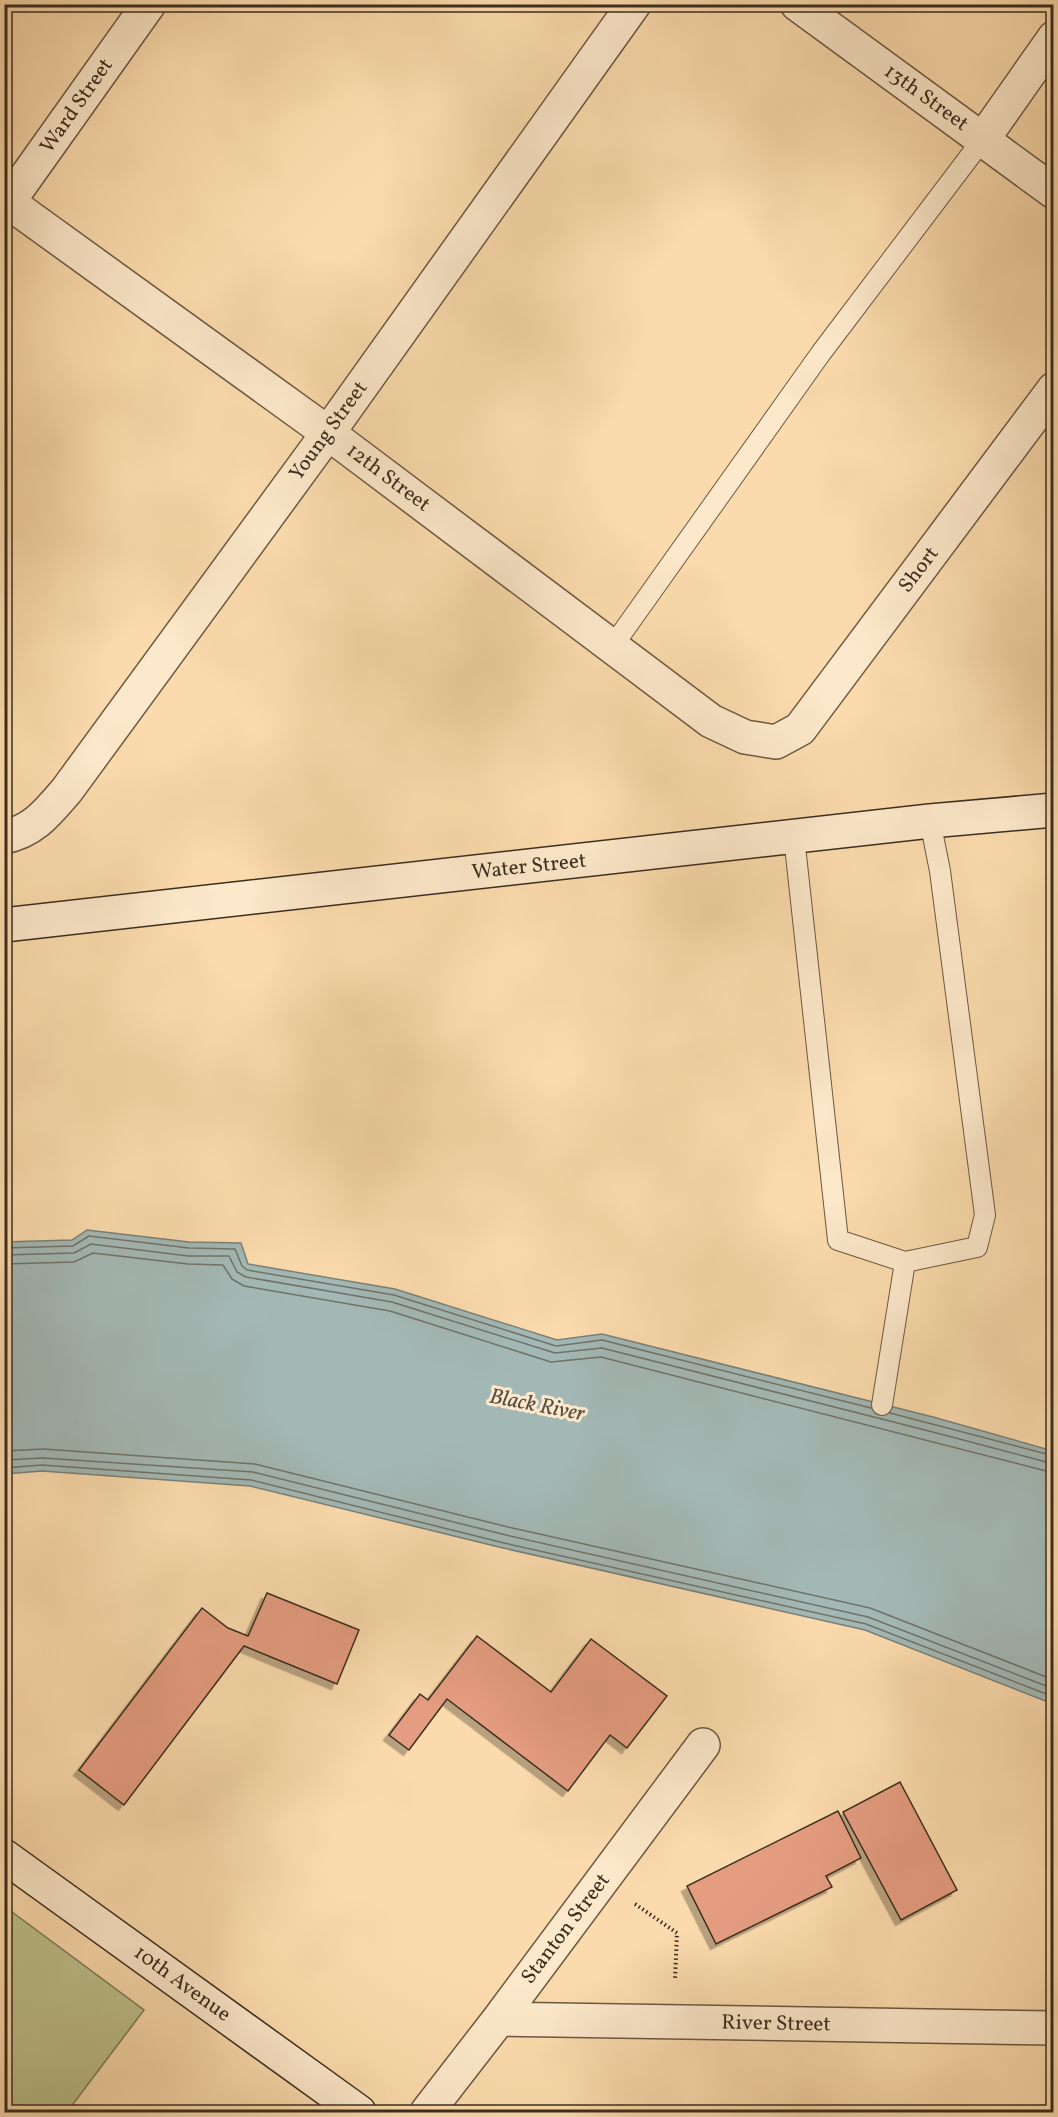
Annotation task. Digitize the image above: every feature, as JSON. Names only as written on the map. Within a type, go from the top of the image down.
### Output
[{"type":"street","name":"Ward Street","points":[[6,203],[149,4]]},
{"type":"street","name":"Young Street","points":[[4,837],[19,834],[41,820],[67,790],[328,433],[634,4]]},
{"type":"street","name":"13th Street","points":[[797,4],[1053,192]]},
{"type":"street","points":[[982,139],[1053,38]]},
{"type":"street","name":"12th Street","points":[[6,203],[328,433],[711,721],[745,737],[777,742]]},
{"type":"street","name":"Short","points":[[777,742],[800,729],[1053,389]]},
{"type":"street","name":"Water Street","points":[[4,926],[930,821],[1053,810]]},
{"type":"street","name":"Stanton Street","points":[[427,2112],[499,2019],[703,1744]]},
{"type":"street","name":"10th Avenue","points":[[4,1856],[359,2112]]},
{"type":"street","name":"River Street","points":[[499,2019],[1053,2028]]},
{"type":"lane","points":[[612,647],[821,353],[982,139]]},
{"type":"lane","points":[[794,837],[838,1240],[905,1262],[977,1247],[985,1215],[940,871],[930,821]]},
{"type":"lane","points":[[882,1405],[905,1262]]},
{"type":"path","points":[[635,1904],[677,1934],[675,1979]]},
{"type":"green space","points":[[4,1906],[144,2010],[73,2104],[84,2112],[5,2112]]},
{"type":"water","name":"Black River","points":[[87,1230],[189,1242],[241,1243],[248,1264],[395,1289],[557,1340],[602,1334],[933,1417],[1053,1451],[1053,1704],[865,1630],[503,1548],[250,1486],[42,1471],[5,1474],[4,1242],[72,1240]]},
{"type":"building","points":[[267,1593],[359,1630],[337,1684],[244,1646],[124,1805],[79,1770],[202,1608],[228,1628],[248,1636]]},
{"type":"building","points":[[477,1636],[551,1692],[591,1639],[667,1696],[627,1748],[610,1735],[568,1791],[447,1699],[409,1750],[389,1735],[420,1694],[428,1700]]},
{"type":"building","points":[[900,1782],[957,1890],[901,1920],[843,1812]]},
{"type":"building","points":[[838,1811],[861,1858],[826,1876],[832,1887],[716,1944],[687,1886]]}]
